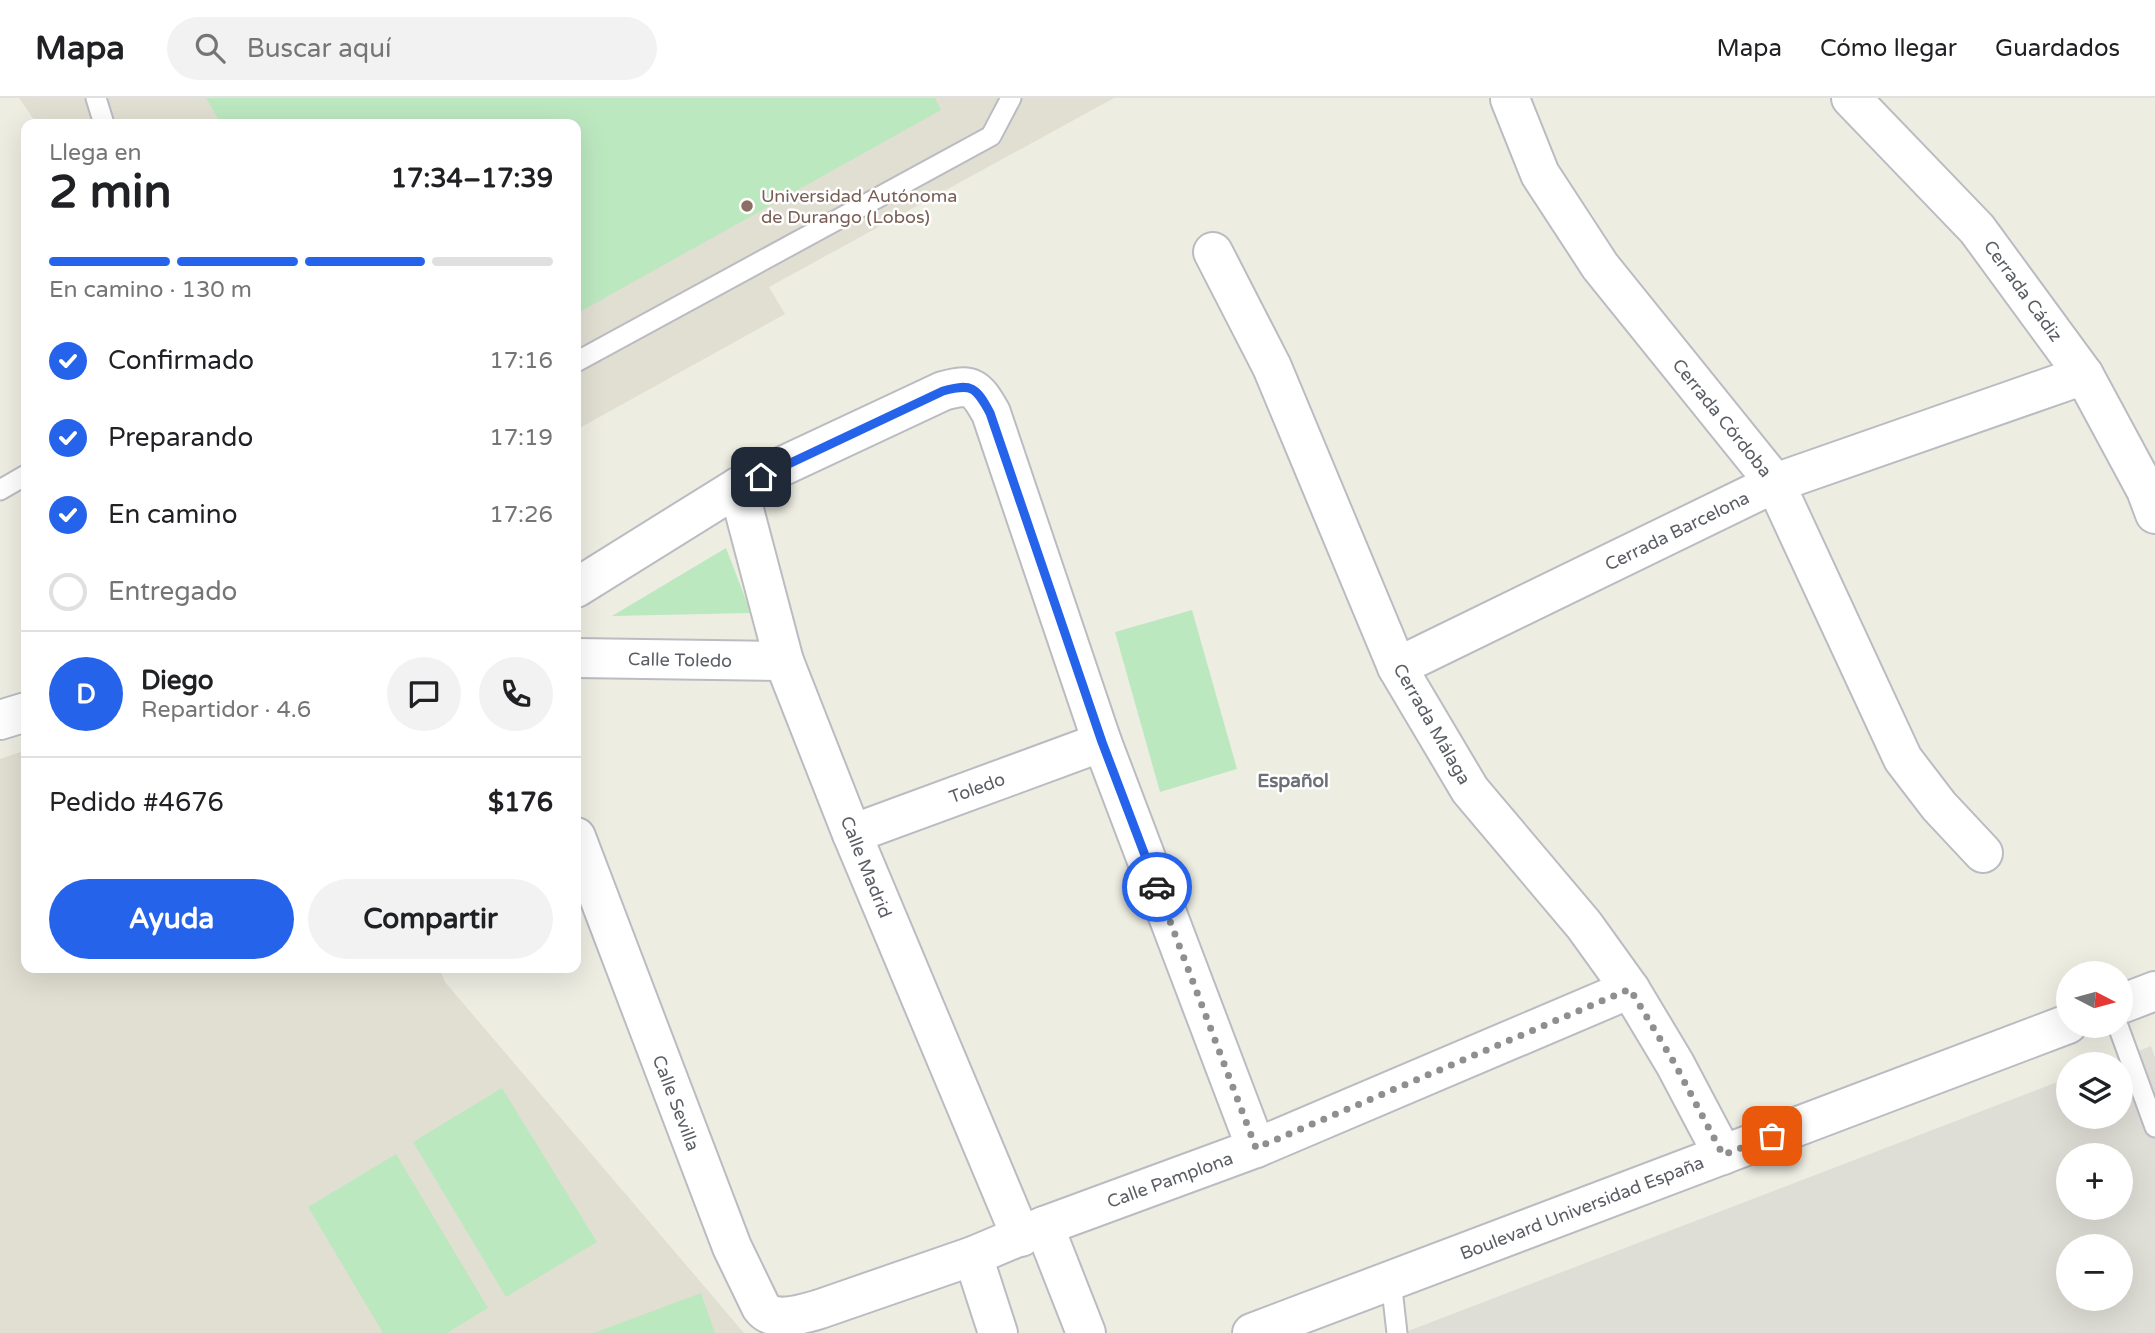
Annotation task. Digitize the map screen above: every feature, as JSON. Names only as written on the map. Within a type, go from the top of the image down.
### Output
[{"type":"street","name":"Cerrada Cádiz","points":[[1851,98],[1977,229],[2084,374],[2146,490],[2155,514]]},
{"type":"street","name":"Cerrada Córdoba","points":[[1510,99],[1540,174],[1600,266],[1775,483],[1903,759],[1939,806],[1983,853]]},
{"type":"street","name":"Cerrada Málaga","points":[[1213,252],[1272,367],[1397,667],[1470,790],[1584,925],[1630,989],[1675,1064],[1723,1155]]},
{"type":"street","name":"Cerrada Barcelona","points":[[1397,667],[1775,483],[2084,374]]},
{"type":"street","points":[[581,585],[738,487],[943,391],[962,386],[973,388],[981,396],[990,413],[1102,742],[1256,1148]]},
{"type":"street","name":"Calle Madrid","points":[[738,487],[785,661],[852,834],[1032,1231],[1086,1333]]},
{"type":"street","name":"Calle Toledo","points":[[581,658],[785,661]]},
{"type":"street","points":[[0,720],[21,714]]},
{"type":"street","name":"Toledo","points":[[852,834],[1102,742]]},
{"type":"street","name":"Calle Sevilla","points":[[581,850],[732,1247],[761,1307],[764,1312],[773,1316],[820,1309]]},
{"type":"street","name":"Calle Pamplona","points":[[820,1309],[972,1256],[1256,1148],[1630,989]]},
{"type":"street","points":[[2133,999],[2155,991]]},
{"type":"street","name":"Boulevard Universidad España","points":[[1252,1333],[2056,1029]]},
{"type":"street","points":[[972,1256],[998,1333]]},
{"type":"lane","points":[[96,98],[102,119]]},
{"type":"lane","points":[[581,359],[991,136],[1011,98]]},
{"type":"lane","points":[[0,490],[21,478]]},
{"type":"lane","points":[[2122,1038],[2155,1127]]},
{"type":"lane","points":[[1391,1280],[1397,1333]]},
{"type":"shaded area","name":"Universidad Autónoma de Durango (Lobos)","points":[[19,98],[1114,98],[769,287],[785,314],[581,427],[581,119],[34,119]]},
{"type":"shaded area","points":[[21,752],[21,973],[441,973],[445,982],[744,1333],[0,1333],[0,759]]},
{"type":"shaded area","points":[[2151,1046],[2155,1058],[2155,1333],[1403,1333],[2056,1083],[2056,1129],[2133,1129],[2133,1053]]},
{"type":"green space","points":[[206,98],[935,98],[941,110],[581,311],[581,119],[218,119]]},
{"type":"green space","points":[[726,548],[751,613],[612,616]]},
{"type":"green space","points":[[1192,610],[1237,769],[1160,792],[1115,632]]},
{"type":"green space","points":[[502,1088],[597,1242],[506,1297],[413,1142]]},
{"type":"green space","points":[[396,1154],[488,1308],[447,1333],[383,1333],[308,1207]]},
{"type":"green space","points":[[701,1293],[715,1333],[594,1333]]},
{"type":"way so far","points":[[1157,887],[1256,1148],[1630,989],[1675,1064],[1723,1155],[1772,1136]]},
{"type":"place","name":"Universidad Autónoma de Durango (Lobos)","points":[[747,206]]},
{"type":"district","name":"Español","points":[[1293,781]]},
{"type":"route","points":[[761,477],[943,391],[962,386],[973,388],[981,396],[990,413],[1102,742],[1157,887]]}]
